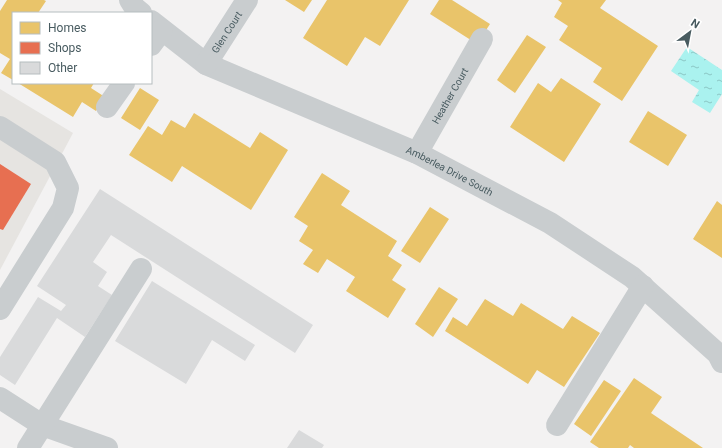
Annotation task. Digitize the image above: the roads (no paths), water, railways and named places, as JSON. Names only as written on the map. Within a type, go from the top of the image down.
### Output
[{"type":"street","points":[[130,0],[140,12]]},
{"type":"street","name":"Glen Court","points":[[206,64],[247,0]]},
{"type":"street","name":"Amberlea Drive South","points":[[155,32],[206,64],[418,153],[550,222],[632,277],[718,354],[722,362]]},
{"type":"street","name":"Heather Court","points":[[418,153],[482,39]]},
{"type":"street","points":[[107,107],[123,84]]},
{"type":"street","points":[[0,128],[55,162],[68,188],[63,208],[0,309]]},
{"type":"street","points":[[28,448],[141,269]]},
{"type":"street","points":[[557,425],[643,286]]},
{"type":"street","points":[[0,398],[42,425],[107,448]]},
{"type":"water","points":[[687,47],[722,70],[722,94],[710,113],[692,102],[699,90],[671,71]]}]
